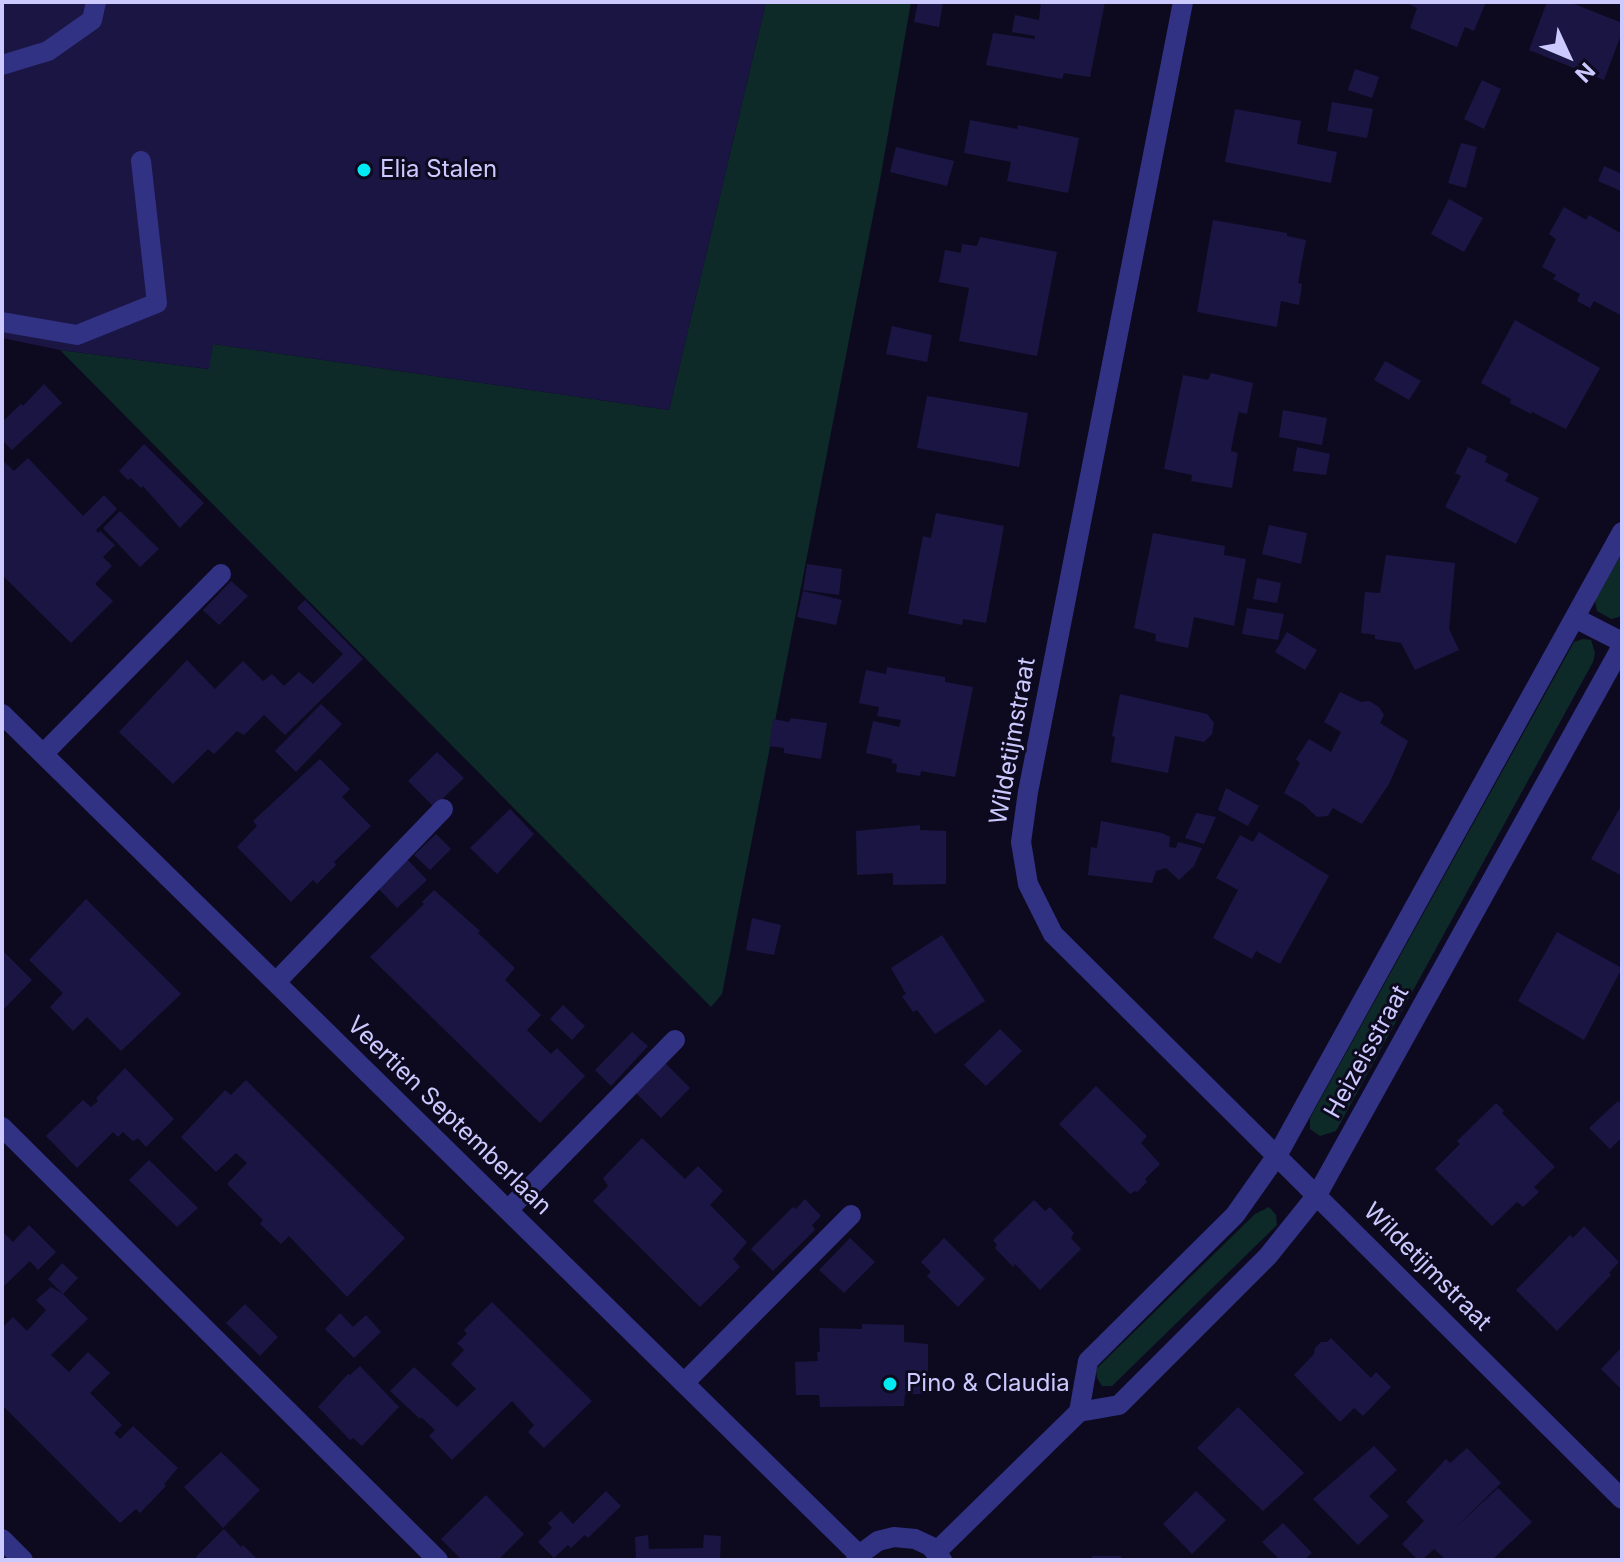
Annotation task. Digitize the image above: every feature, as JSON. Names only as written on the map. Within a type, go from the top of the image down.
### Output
[{"type":"street","points":[[2,65],[48,51],[92,20],[96,2]]},
{"type":"street","name":"Wildetijmstraat","points":[[1183,2],[1028,792],[1021,842],[1028,884],[1053,934],[1278,1154],[1622,1499]]},
{"type":"street","points":[[2,322],[77,335],[157,303],[141,161]]},
{"type":"street","name":"Heizeisstraat","points":[[1575,618],[1622,644],[1317,1195],[1268,1256],[1119,1405],[1079,1412],[1088,1361],[1235,1215],[1278,1154],[1622,532]]},
{"type":"street","points":[[43,754],[221,574]]},
{"type":"street","name":"Veertien Septemberlaan","points":[[2,714],[858,1557],[878,1541],[894,1537],[915,1539],[939,1556]]},
{"type":"street","points":[[276,982],[443,809]]},
{"type":"street","points":[[508,1210],[675,1040]]},
{"type":"street","points":[[2,1127],[438,1560]]},
{"type":"street","points":[[684,1383],[851,1215]]},
{"type":"street","points":[[939,1556],[1079,1412]]},
{"type":"street","points":[[2,1539],[23,1560]]},
{"type":"green space","points":[[766,2],[911,2],[880,180],[722,994],[711,1007],[60,350],[208,369],[213,344],[669,410]]},
{"type":"green space","points":[[1622,553],[1622,612],[1619,617],[1611,619],[1597,611],[1595,601]]},
{"type":"green space","points":[[1591,640],[1595,653],[1593,662],[1336,1131],[1320,1136],[1310,1129],[1310,1118],[1574,642]]},
{"type":"green space","points":[[1269,1207],[1276,1215],[1277,1225],[1112,1386],[1102,1386],[1096,1369],[1255,1214]]},
{"type":"building","name":"Elia Stalen","points":[[2,2],[766,2],[669,410],[213,344],[209,369],[60,350],[2,338]]},
{"type":"building","points":[[918,2],[943,2],[939,27],[914,22]]},
{"type":"building","points":[[1041,2],[1105,2],[1090,77],[1064,73],[1062,79],[986,65],[993,33],[1035,39],[1035,36],[1012,32],[1015,15],[1039,20]]},
{"type":"building","points":[[1405,2],[1486,2],[1474,31],[1465,27],[1457,47],[1410,28],[1417,8]]},
{"type":"building","points":[[1547,2],[1569,2],[1622,23],[1622,32],[1604,80],[1529,50]]},
{"type":"building","points":[[1355,69],[1379,77],[1372,98],[1348,90]]},
{"type":"building","points":[[1482,80],[1501,89],[1484,129],[1464,119]]},
{"type":"building","points":[[1332,102],[1373,109],[1367,138],[1327,131]]},
{"type":"building","points":[[1235,109],[1301,121],[1297,144],[1337,152],[1331,183],[1225,162]]},
{"type":"building","points":[[970,120],[1017,129],[1018,125],[1079,138],[1068,193],[1007,181],[1011,162],[964,153]]},
{"type":"building","points":[[1461,143],[1477,147],[1466,188],[1448,183]]},
{"type":"building","points":[[896,147],[954,161],[947,186],[890,172]]},
{"type":"building","points":[[1604,166],[1622,174],[1621,191],[1598,181]]},
{"type":"building","points":[[1449,199],[1483,218],[1464,252],[1431,234]]},
{"type":"building","points":[[1564,207],[1586,220],[1589,215],[1622,234],[1622,316],[1594,301],[1590,308],[1577,301],[1580,294],[1553,279],[1556,275],[1542,267],[1556,239],[1549,234]]},
{"type":"building","points":[[1213,220],[1287,233],[1287,236],[1306,240],[1298,283],[1302,284],[1299,305],[1281,301],[1277,327],[1197,312]]},
{"type":"building","points":[[980,237],[1057,252],[1037,356],[959,341],[969,288],[939,282],[945,250],[961,253],[962,244],[977,246]]},
{"type":"building","points":[[1515,320],[1600,368],[1566,429],[1510,403],[1511,399],[1481,383]]},
{"type":"building","points":[[892,326],[932,335],[927,362],[886,354]]},
{"type":"building","points":[[1385,361],[1421,381],[1409,400],[1374,380]]},
{"type":"building","points":[[1211,373],[1253,383],[1247,414],[1239,412],[1234,434],[1231,451],[1238,453],[1232,488],[1191,481],[1192,475],[1164,469],[1183,375],[1208,380]]},
{"type":"building","points":[[44,384],[62,403],[12,450],[2,440],[2,422]]},
{"type":"building","points":[[927,396],[1028,413],[1019,467],[917,448]]},
{"type":"building","points":[[1283,410],[1327,418],[1322,445],[1279,437]]},
{"type":"building","points":[[144,444],[204,503],[180,528],[143,486],[141,488],[131,478],[128,480],[119,471]]},
{"type":"building","points":[[1297,447],[1330,454],[1326,475],[1293,471]]},
{"type":"building","points":[[1468,447],[1487,456],[1485,462],[1509,474],[1505,481],[1539,498],[1516,544],[1445,507],[1461,476],[1455,473]]},
{"type":"building","points":[[28,458],[83,516],[104,495],[117,509],[96,530],[115,545],[103,557],[112,566],[95,584],[113,601],[71,643],[2,575],[2,460],[14,471]]},
{"type":"building","points":[[120,511],[159,549],[140,567],[103,528]]},
{"type":"building","points":[[936,513],[1004,526],[986,623],[963,619],[962,625],[908,614],[923,536],[931,538]]},
{"type":"building","points":[[1269,525],[1307,533],[1301,564],[1262,554]]},
{"type":"building","points":[[1153,533],[1225,546],[1224,555],[1246,559],[1234,626],[1194,617],[1188,648],[1155,641],[1156,634],[1134,628]]},
{"type":"building","points":[[1386,555],[1455,563],[1449,629],[1459,650],[1415,670],[1401,643],[1375,639],[1375,635],[1361,633],[1365,592],[1380,593]]},
{"type":"building","points":[[807,564],[842,569],[839,595],[803,590]]},
{"type":"building","points":[[1257,578],[1281,583],[1277,603],[1253,599]]},
{"type":"building","points":[[231,581],[248,596],[219,625],[203,610]]},
{"type":"building","points":[[803,591],[842,600],[836,625],[797,617]]},
{"type":"building","points":[[305,600],[363,659],[285,735],[264,715],[244,735],[237,731],[214,754],[208,749],[173,784],[119,732],[187,660],[215,689],[243,661],[263,681],[272,674],[284,686],[299,672],[313,684],[343,654],[297,608]]},
{"type":"building","points":[[1247,608],[1284,614],[1278,640],[1242,634]]},
{"type":"building","points":[[1287,632],[1317,650],[1305,670],[1275,652]]},
{"type":"building","points":[[887,667],[945,677],[945,682],[973,687],[955,777],[921,771],[920,776],[896,772],[897,764],[892,763],[892,759],[866,753],[873,721],[899,727],[901,720],[877,716],[879,707],[859,703],[866,670],[886,674]]},
{"type":"building","points":[[1340,692],[1379,707],[1384,715],[1380,723],[1408,741],[1389,784],[1362,824],[1333,808],[1328,816],[1317,817],[1284,793],[1300,763],[1296,759],[1309,739],[1331,752],[1341,732],[1324,722]]},
{"type":"building","points":[[1120,694],[1207,714],[1214,723],[1212,734],[1204,742],[1175,736],[1168,773],[1111,762],[1115,737],[1112,736]]},
{"type":"building","points":[[321,704],[342,724],[296,772],[275,751]]},
{"type":"building","points":[[791,718],[827,723],[821,759],[784,753],[784,748],[769,746],[773,719],[789,722]]},
{"type":"building","points":[[437,752],[464,778],[434,807],[408,781]]},
{"type":"building","points":[[320,759],[350,789],[342,797],[371,826],[334,862],[336,865],[317,884],[313,880],[291,902],[237,847],[257,826],[253,821]]},
{"type":"building","points":[[1226,788],[1259,806],[1248,826],[1218,810]]},
{"type":"building","points":[[1622,804],[1622,876],[1591,859]]},
{"type":"building","points":[[510,809],[534,834],[497,874],[470,848]]},
{"type":"building","points":[[1196,813],[1216,817],[1204,844],[1185,838]]},
{"type":"building","points":[[1101,821],[1162,833],[1170,837],[1169,847],[1176,848],[1178,842],[1202,848],[1194,866],[1179,880],[1166,868],[1156,871],[1152,883],[1088,875],[1091,847],[1097,848]]},
{"type":"building","points":[[920,825],[920,830],[946,831],[946,884],[893,885],[893,873],[857,875],[856,831]]},
{"type":"building","points":[[1259,832],[1329,876],[1280,964],[1256,951],[1252,959],[1213,938],[1238,890],[1216,878],[1240,835],[1253,842]]},
{"type":"building","points":[[436,834],[451,849],[430,870],[414,855]]},
{"type":"building","points":[[407,859],[427,880],[397,908],[378,888]]},
{"type":"building","points":[[434,890],[515,968],[505,980],[541,1015],[527,1030],[551,1054],[557,1048],[585,1076],[540,1123],[370,957],[424,904],[422,902]]},
{"type":"building","points":[[86,899],[181,994],[121,1051],[87,1017],[73,1031],[50,1007],[63,993],[29,960]]},
{"type":"building","points":[[752,918],[781,925],[774,955],[746,950]]},
{"type":"building","points":[[1557,932],[1622,968],[1584,1040],[1518,1001]]},
{"type":"building","points":[[942,935],[985,1001],[935,1034],[902,996],[906,994],[891,968]]},
{"type":"building","points":[[2,950],[32,980],[2,1011]]},
{"type":"building","points":[[563,1005],[585,1026],[572,1040],[550,1019]]},
{"type":"building","points":[[1000,1029],[1022,1051],[986,1086],[964,1065]]},
{"type":"building","points":[[632,1032],[648,1046],[611,1086],[595,1070]]},
{"type":"building","points":[[664,1062],[690,1088],[661,1118],[635,1092]]},
{"type":"building","points":[[125,1068],[174,1119],[146,1147],[138,1138],[133,1141],[123,1132],[118,1137],[113,1132],[77,1168],[46,1136],[83,1100],[91,1107],[98,1101],[96,1098]]},
{"type":"building","points":[[246,1080],[405,1238],[347,1297],[289,1236],[281,1244],[260,1224],[263,1220],[227,1184],[247,1163],[236,1153],[216,1172],[181,1137],[225,1090],[231,1095]]},
{"type":"building","points":[[1096,1086],[1147,1136],[1141,1143],[1160,1164],[1137,1192],[1130,1194],[1059,1124]]},
{"type":"building","points":[[1618,1101],[1622,1105],[1622,1137],[1610,1149],[1589,1128]]},
{"type":"building","points":[[1496,1103],[1555,1167],[1534,1187],[1539,1192],[1523,1207],[1517,1202],[1492,1226],[1435,1169],[1460,1144],[1457,1141]]},
{"type":"building","points":[[642,1138],[685,1179],[698,1166],[723,1191],[710,1205],[747,1242],[733,1259],[740,1267],[700,1307],[593,1201],[608,1186],[603,1178]]},
{"type":"building","points":[[149,1160],[198,1208],[177,1227],[129,1180]]},
{"type":"building","points":[[805,1199],[821,1216],[812,1225],[815,1230],[773,1271],[751,1249]]},
{"type":"building","points":[[1034,1200],[1045,1211],[1050,1207],[1074,1233],[1071,1238],[1081,1249],[1040,1290],[995,1248],[997,1245],[993,1240]]},
{"type":"building","points":[[29,1225],[56,1252],[38,1270],[30,1261],[2,1288],[2,1231],[13,1242]]},
{"type":"building","points":[[1584,1226],[1619,1262],[1609,1273],[1611,1275],[1557,1331],[1516,1290],[1570,1235],[1573,1238]]},
{"type":"building","points":[[850,1238],[875,1262],[844,1293],[819,1270]]},
{"type":"building","points":[[944,1238],[985,1279],[958,1307],[927,1276],[931,1272],[921,1262]]},
{"type":"building","points":[[62,1263],[78,1278],[63,1294],[48,1279]]},
{"type":"building","points":[[51,1287],[63,1294],[88,1319],[51,1355],[69,1372],[88,1352],[110,1373],[90,1393],[122,1425],[114,1433],[120,1439],[133,1426],[178,1468],[164,1484],[166,1486],[140,1513],[136,1509],[120,1523],[2,1405],[2,1328],[13,1317],[27,1331],[46,1310],[36,1300]]},
{"type":"building","points":[[492,1302],[592,1401],[544,1448],[528,1432],[534,1425],[512,1401],[452,1460],[429,1436],[435,1430],[390,1391],[414,1367],[457,1407],[476,1389],[451,1364],[464,1350],[457,1343],[467,1334],[464,1330]]},
{"type":"building","points":[[245,1304],[278,1337],[260,1356],[226,1323]]},
{"type":"building","points":[[340,1313],[353,1327],[366,1315],[381,1332],[354,1358],[325,1329]]},
{"type":"building","points":[[862,1324],[904,1325],[904,1342],[928,1344],[928,1394],[905,1394],[904,1406],[820,1407],[819,1395],[796,1395],[795,1362],[818,1361],[819,1328],[862,1329]]},
{"type":"building","points":[[1331,1338],[1371,1378],[1376,1372],[1391,1387],[1363,1416],[1354,1408],[1340,1422],[1294,1375],[1321,1342]]},
{"type":"building","points":[[1622,1347],[1622,1390],[1601,1369]]},
{"type":"building","points":[[360,1366],[399,1407],[362,1446],[353,1438],[350,1440],[318,1407],[348,1374]]},
{"type":"building","points":[[1238,1407],[1304,1473],[1263,1511],[1197,1448]]},
{"type":"building","points":[[1374,1446],[1397,1470],[1369,1496],[1389,1516],[1358,1545],[1313,1499]]},
{"type":"building","points":[[1467,1448],[1501,1483],[1454,1529],[1498,1488],[1532,1522],[1492,1560],[1446,1560],[1434,1549],[1418,1560],[1402,1544],[1424,1521],[1406,1502],[1446,1459],[1450,1463]]},
{"type":"building","points":[[221,1452],[260,1490],[223,1528],[184,1487]]},
{"type":"building","points":[[606,1491],[621,1506],[588,1538],[585,1535],[571,1548],[568,1545],[554,1558],[538,1542],[552,1528],[548,1523],[561,1511],[573,1524]]},
{"type":"building","points":[[1196,1491],[1226,1520],[1192,1554],[1163,1524]]},
{"type":"building","points":[[486,1495],[524,1534],[501,1560],[462,1560],[441,1539]]},
{"type":"building","points":[[1283,1523],[1312,1553],[1304,1560],[1280,1560],[1262,1542]]},
{"type":"building","points":[[224,1529],[258,1560],[200,1560],[196,1557]]},
{"type":"building","points":[[648,1535],[649,1549],[703,1548],[704,1535],[721,1536],[720,1560],[636,1560],[635,1537]]},
{"type":"building","points":[[1092,1556],[1121,1556],[1121,1560],[1092,1560]]},
{"type":"place","name":"Elia Stalen","points":[[364,170]]},
{"type":"place","name":"Pino & Claudia","points":[[890,1384]]}]
